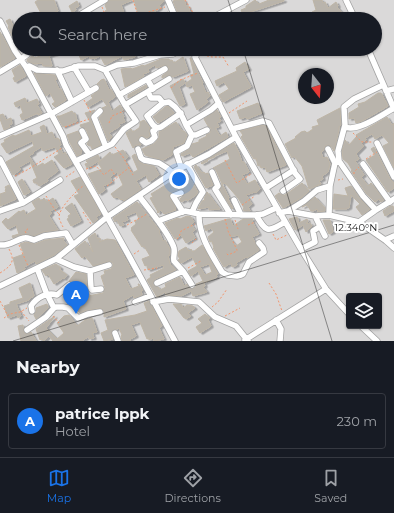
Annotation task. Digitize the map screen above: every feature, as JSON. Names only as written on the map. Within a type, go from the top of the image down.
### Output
[{"type":"street","points":[[346,0],[352,12]]},
{"type":"street","points":[[85,12],[103,1]]},
{"type":"street","points":[[223,12],[243,1]]},
{"type":"street","points":[[169,2],[173,12]]},
{"type":"street","points":[[0,21],[12,44]]},
{"type":"street","points":[[18,56],[26,67],[66,145],[130,257],[175,341]]},
{"type":"street","points":[[0,72],[25,56]]},
{"type":"street","points":[[105,70],[117,65],[134,63],[157,56]]},
{"type":"street","points":[[195,56],[236,137],[291,233],[326,289],[346,311]]},
{"type":"street","points":[[347,128],[360,126],[394,108],[371,56]]},
{"type":"street","points":[[26,67],[29,66],[36,70],[66,70],[74,67],[95,66],[105,70],[126,107],[136,121],[124,129],[112,144],[76,161]]},
{"type":"street","points":[[74,67],[89,92]]},
{"type":"street","points":[[119,95],[165,69]]},
{"type":"street","points":[[57,70],[72,102]]},
{"type":"street","points":[[147,79],[153,89]]},
{"type":"street","points":[[126,107],[169,79]]},
{"type":"street","points":[[330,215],[330,186],[337,162],[338,151],[347,128],[344,107],[383,85]]},
{"type":"street","points":[[0,136],[51,114],[96,88]]},
{"type":"street","points":[[386,91],[394,89]]},
{"type":"street","points":[[148,92],[151,98],[160,98],[163,103]]},
{"type":"street","points":[[155,127],[147,116],[163,103],[170,102],[181,113],[192,135]]},
{"type":"street","points":[[186,125],[211,110],[219,103]]},
{"type":"street","points":[[100,111],[94,117],[106,147]]},
{"type":"street","points":[[155,127],[161,127],[181,113]]},
{"type":"street","points":[[232,129],[263,121],[269,123],[300,179],[283,192]]},
{"type":"street","points":[[142,140],[146,144],[154,139],[153,131],[155,130],[155,127]]},
{"type":"street","points":[[192,135],[195,136],[207,130]]},
{"type":"street","points":[[82,131],[86,139],[81,143],[89,154]]},
{"type":"street","points":[[192,135],[187,146],[176,152],[203,193],[192,212]]},
{"type":"street","points":[[0,286],[30,270],[56,259],[107,217],[172,173],[209,154],[236,137]]},
{"type":"street","points":[[377,143],[394,177]]},
{"type":"street","points":[[138,149],[144,160],[159,163],[172,173]]},
{"type":"street","points":[[328,149],[363,196],[376,210]]},
{"type":"street","points":[[0,159],[23,203]]},
{"type":"street","points":[[359,222],[392,201],[363,164]]},
{"type":"street","points":[[266,188],[294,170]]},
{"type":"street","points":[[212,172],[218,186],[215,190],[231,215]]},
{"type":"street","points":[[0,211],[23,203],[60,180]]},
{"type":"street","points":[[288,211],[304,201],[317,190],[330,186]]},
{"type":"street","points":[[181,193],[173,196],[183,212]]},
{"type":"street","points":[[139,196],[172,243],[174,250],[174,261],[192,285]]},
{"type":"street","points":[[234,200],[241,215]]},
{"type":"street","points":[[158,221],[183,212],[257,217],[278,210],[315,216],[330,215],[359,222],[394,248]]},
{"type":"street","points":[[199,214],[199,222],[203,235],[222,272],[226,275],[237,276],[243,274],[249,262],[264,252],[259,243]]},
{"type":"street","points":[[315,216],[319,227],[325,236]]},
{"type":"street","points":[[257,217],[265,229],[272,230],[285,222]]},
{"type":"street","points":[[301,249],[315,242],[313,231],[319,227]]},
{"type":"street","points":[[0,246],[17,242],[27,237],[34,240],[44,236],[66,233],[73,245]]},
{"type":"street","points":[[385,240],[394,236]]},
{"type":"street","points":[[56,259],[74,267],[90,270],[109,265]]},
{"type":"street","points":[[37,268],[52,310]]},
{"type":"street","points":[[90,270],[92,290],[101,289]]},
{"type":"street","points":[[157,283],[183,271]]},
{"type":"street","points":[[32,308],[36,300],[49,293],[57,295],[69,285]]},
{"type":"street","points":[[153,302],[169,299],[197,301],[218,318],[236,326],[246,340],[326,289]]},
{"type":"street","points":[[134,302],[150,296]]},
{"type":"street","points":[[27,330],[34,327],[52,310],[60,306],[68,308],[78,318],[88,314],[100,312]]},
{"type":"street","points":[[276,320],[281,329],[280,341]]},
{"type":"street","points":[[364,329],[377,341]]},
{"type":"street","points":[[115,333],[118,341]]},
{"type":"path","points":[[133,0],[137,12]]},
{"type":"path","points":[[185,0],[193,12]]},
{"type":"path","points":[[103,1],[105,12]]},
{"type":"path","points":[[150,12],[169,2]]},
{"type":"path","points":[[209,56],[223,57],[229,67]]},
{"type":"path","points":[[171,88],[180,80],[202,72]]},
{"type":"path","points":[[59,130],[94,117],[81,96]]},
{"type":"path","points":[[225,116],[247,101]]},
{"type":"path","points":[[109,123],[112,116],[123,112],[126,107]]},
{"type":"path","points":[[347,128],[362,142],[377,143]]},
{"type":"path","points":[[112,144],[123,157],[133,175]]},
{"type":"path","points":[[10,178],[27,170],[66,145]]},
{"type":"path","points":[[225,160],[237,183],[255,171]]},
{"type":"path","points":[[60,180],[80,170],[96,166],[103,174],[106,174],[109,169],[112,169],[116,176]]},
{"type":"path","points":[[107,186],[116,176],[129,168]]},
{"type":"path","points":[[66,233],[60,220],[60,215],[77,191],[88,182]]},
{"type":"path","points":[[44,191],[55,210],[60,215]]},
{"type":"path","points":[[238,208],[255,196]]},
{"type":"path","points":[[83,212],[93,227]]},
{"type":"path","points":[[127,225],[151,212]]},
{"type":"path","points":[[224,215],[228,231],[237,250],[228,255],[226,253]]},
{"type":"path","points":[[231,215],[238,229]]},
{"type":"path","points":[[248,226],[257,217]]},
{"type":"path","points":[[172,243],[178,238],[181,231],[199,222]]},
{"type":"path","points":[[272,230],[276,240],[291,233]]},
{"type":"path","points":[[192,243],[194,240],[203,235]]},
{"type":"path","points":[[17,242],[30,270]]},
{"type":"path","points":[[0,273],[10,267],[11,264],[13,256],[8,245]]},
{"type":"path","points":[[130,257],[140,250]]},
{"type":"path","points":[[183,271],[202,261]]},
{"type":"path","points":[[137,272],[157,268]]},
{"type":"path","points":[[269,283],[276,294],[284,315]]},
{"type":"path","points":[[208,310],[218,302],[227,289]]},
{"type":"path","points":[[0,301],[8,316]]},
{"type":"path","points":[[4,318],[10,314],[32,308]]},
{"type":"path","points":[[218,318],[240,308]]},
{"type":"path","points":[[52,310],[59,323]]},
{"type":"shaded area","points":[[0,0],[394,0],[394,341],[0,341]]},
{"type":"building","points":[[38,0],[54,0],[58,11],[40,12],[35,2]]},
{"type":"building","points":[[109,0],[132,0],[121,5],[124,12],[106,12],[107,10],[105,5]]},
{"type":"building","points":[[134,0],[164,0],[158,7],[160,6],[160,8],[154,12],[137,12]]},
{"type":"building","points":[[184,0],[190,12],[177,12],[173,1]]},
{"type":"building","points":[[255,0],[259,4],[269,0],[284,0],[250,12],[242,12],[241,10],[246,8],[246,6]]},
{"type":"building","points":[[313,0],[322,0],[328,8],[336,2],[337,7],[341,12],[312,12],[316,10]]},
{"type":"building","points":[[77,1],[79,6],[72,12],[69,6]]},
{"type":"building","points":[[10,19],[12,24],[12,36],[8,27],[9,26],[6,21]]},
{"type":"building","points":[[0,32],[12,53],[12,56],[15,58],[0,67]]},
{"type":"building","points":[[32,56],[34,58],[49,56],[52,66],[43,66],[42,63],[35,64],[28,62],[27,60]]},
{"type":"building","points":[[79,56],[89,56],[81,60]]},
{"type":"building","points":[[89,56],[100,56],[94,59],[90,59]]},
{"type":"building","points":[[100,56],[122,56],[105,65]]},
{"type":"building","points":[[122,56],[135,57],[124,60]]},
{"type":"building","points":[[183,57],[188,71],[173,77],[169,75],[162,78],[162,76],[168,71],[169,67],[165,65],[156,68],[155,65],[148,69],[149,72],[143,74],[144,76],[125,87],[121,69],[132,69],[143,65],[144,66],[161,59],[169,59],[174,63]]},
{"type":"building","points":[[190,58],[203,83],[202,84],[206,93],[208,92],[210,96],[206,99],[208,102],[197,110],[190,94],[195,92],[192,85],[187,87],[186,83],[192,79],[190,75],[194,74]]},
{"type":"building","points":[[245,62],[249,69],[243,72],[251,87],[223,102],[219,95],[229,89],[224,82],[217,86],[215,81],[237,71],[236,68]]},
{"type":"building","points":[[20,65],[26,76],[15,82],[13,78],[15,77],[12,70]]},
{"type":"building","points":[[34,73],[55,75],[57,79],[55,80],[66,100],[55,107],[52,104],[55,102],[50,93],[46,96]]},
{"type":"building","points":[[104,79],[109,90],[111,89],[115,97],[108,102],[112,111],[120,105],[123,110],[121,111],[125,122],[119,124],[120,126],[109,133],[112,137],[108,141],[99,118],[104,112],[102,108],[107,106],[102,99],[88,107],[86,103],[93,98],[91,96],[99,90],[100,86],[97,84]]},
{"type":"building","points":[[183,79],[185,83],[179,87],[185,104],[180,106],[170,86]]},
{"type":"building","points":[[146,85],[147,87],[128,98],[128,95]]},
{"type":"building","points":[[378,93],[381,93],[388,106],[356,123],[354,118],[349,119],[349,113],[359,107],[358,104],[365,102]]},
{"type":"building","points":[[25,98],[27,103],[37,99],[39,104],[37,105],[42,113],[38,115],[38,113],[22,120],[20,115],[23,113],[20,105],[16,107],[14,103]]},
{"type":"building","points":[[258,103],[262,113],[247,119],[246,117],[240,119],[237,111]]},
{"type":"building","points":[[168,106],[174,113],[158,123],[153,117]]},
{"type":"building","points":[[340,108],[341,125],[339,127],[334,151],[331,146],[328,145],[325,146],[324,150],[321,152],[323,158],[327,157],[330,164],[328,172],[322,176],[323,179],[319,181],[321,184],[309,189],[302,166],[294,156],[292,158],[285,144],[296,138],[295,137],[301,132],[305,131],[307,133],[313,129],[312,127],[319,125],[317,120]]},
{"type":"building","points":[[95,110],[91,114],[90,118],[101,145],[92,149],[91,145],[89,146],[87,144],[90,139],[86,129],[80,125],[90,122],[85,113]]},
{"type":"building","points":[[217,110],[221,117],[219,118],[221,121],[217,123],[219,127],[215,128],[220,136],[226,132],[228,137],[193,157],[190,153],[182,156],[181,154],[189,149],[192,144],[199,142],[199,140],[210,133],[211,128],[204,119]]},
{"type":"building","points":[[72,111],[74,114],[75,113],[77,121],[63,127],[57,116]]},
{"type":"building","points":[[3,114],[6,120],[11,118],[12,124],[4,130],[0,119],[0,115]]},
{"type":"building","points":[[387,117],[392,125],[394,123],[394,168],[383,146],[389,143],[382,135],[375,139],[372,134],[365,138],[366,140],[361,143],[364,146],[356,154],[359,159],[355,161],[364,175],[361,177],[368,186],[371,183],[384,200],[381,202],[379,199],[375,202],[366,193],[351,171],[352,170],[348,163],[343,159],[342,151],[345,140],[349,145],[357,136],[356,135]]},
{"type":"building","points":[[144,120],[150,128],[150,136],[147,138],[140,136],[138,140],[141,145],[136,145],[133,148],[126,133],[131,129],[133,132],[139,128],[140,122]]},
{"type":"building","points":[[176,122],[182,131],[184,131],[187,135],[184,143],[173,147],[172,155],[163,160],[145,155],[142,149],[154,144],[159,138],[159,132]]},
{"type":"building","points":[[44,125],[47,134],[52,132],[55,139],[59,139],[61,145],[59,146],[63,154],[65,152],[72,164],[64,168],[54,157],[59,154],[55,147],[43,151],[41,147],[33,152],[34,153],[29,156],[36,167],[43,163],[44,165],[52,160],[58,171],[47,179],[48,181],[39,186],[37,183],[34,183],[33,180],[37,178],[30,161],[19,167],[21,169],[13,175],[6,162],[34,146],[32,141],[7,153],[1,144],[5,142],[4,140],[13,135],[15,136],[29,130],[31,136],[42,132],[40,127]]},
{"type":"building","points":[[263,125],[266,126],[286,165],[267,172],[265,167],[261,168],[260,165],[258,166],[256,158],[254,159],[252,156],[241,137],[243,135],[240,131]]},
{"type":"building","points":[[78,131],[81,138],[77,141],[77,144],[82,151],[81,154],[77,156],[67,135]]},
{"type":"building","points":[[234,143],[242,162],[244,162],[249,172],[242,175],[247,184],[255,180],[260,189],[256,193],[246,195],[252,204],[248,207],[250,211],[244,211],[244,208],[238,198],[225,183],[222,184],[216,170],[213,168],[230,159],[227,151],[207,160],[208,161],[202,164],[201,163]]},
{"type":"building","points":[[374,147],[390,179],[394,183],[394,188],[388,192],[366,160],[375,155],[371,149]]},
{"type":"building","points":[[123,150],[128,157],[124,160],[132,173],[138,170],[132,156],[135,154],[139,162],[154,166],[159,175],[149,182],[146,175],[136,181],[141,189],[124,201],[117,197],[114,198],[111,194],[123,185],[117,172],[110,177],[112,182],[103,186],[105,190],[99,194],[88,174],[102,169],[98,163],[110,152],[112,155]]},
{"type":"building","points":[[98,155],[100,160],[87,168],[85,164],[88,163],[86,161]]},
{"type":"building","points":[[196,165],[202,173],[208,173],[213,185],[206,188],[194,167]]},
{"type":"building","points":[[186,172],[198,192],[196,195],[187,201],[187,199],[181,202],[180,199],[184,195],[184,190],[180,189],[172,192],[169,196],[176,208],[173,210],[176,210],[164,214],[161,210],[158,213],[150,198],[153,197],[151,194],[177,178],[179,181],[186,176],[184,173]]},
{"type":"building","points":[[80,177],[101,214],[96,217],[98,219],[93,223],[74,196],[79,194],[71,181]]},
{"type":"building","points":[[22,179],[30,192],[24,195],[18,182]]},
{"type":"building","points":[[302,183],[309,191],[301,198],[283,208],[275,196],[279,193],[285,195]]},
{"type":"building","points":[[222,184],[233,208],[232,209],[220,190]]},
{"type":"building","points":[[9,185],[16,199],[0,206],[0,194],[6,192],[5,187]]},
{"type":"building","points":[[351,186],[360,199],[370,209],[362,215],[356,207],[360,204],[351,195],[349,208],[333,209],[334,194],[348,196],[345,188]]},
{"type":"building","points":[[207,192],[220,209],[209,210],[209,207],[198,209],[202,201],[205,200],[204,199]]},
{"type":"building","points":[[315,197],[325,208],[325,211],[318,212],[317,209],[311,211],[307,205],[302,207]]},
{"type":"building","points":[[39,198],[41,201],[44,198],[47,202],[53,198],[58,207],[50,211],[52,213],[49,216],[58,230],[43,232],[34,236],[24,234],[13,238],[12,236],[19,234],[16,225],[8,229],[2,222],[6,218],[8,220],[19,211],[24,210],[26,215],[36,209],[32,202]]},
{"type":"building","points":[[137,202],[160,231],[159,232],[163,241],[165,240],[170,249],[170,255],[168,256],[170,264],[176,270],[155,279],[153,285],[158,287],[160,290],[166,287],[165,284],[180,277],[184,286],[187,284],[192,289],[196,287],[196,284],[203,281],[205,286],[203,287],[207,292],[193,296],[191,291],[181,296],[166,295],[165,292],[157,297],[147,280],[151,277],[150,275],[164,268],[163,265],[148,270],[147,265],[145,266],[142,259],[150,256],[131,230],[131,228],[136,224],[135,221],[139,219],[136,212],[126,216],[128,220],[122,222],[124,225],[120,226],[117,220],[115,222],[113,218]]},
{"type":"building","points":[[72,203],[81,221],[71,226],[67,219],[71,214],[65,208]]},
{"type":"building","points":[[390,206],[393,206],[394,211],[385,216],[383,211]]},
{"type":"building","points":[[187,216],[191,217],[194,222],[191,224],[195,230],[192,232],[195,238],[186,243],[181,235],[175,239],[165,223]]},
{"type":"building","points":[[297,217],[299,223],[307,219],[308,222],[306,223],[310,223],[312,226],[306,232],[303,225],[295,230],[289,219]]},
{"type":"building","points":[[230,219],[233,226],[243,219],[253,219],[252,221],[259,234],[252,237],[259,250],[236,263],[237,265],[232,267],[231,263],[224,267],[213,248],[212,241],[210,242],[208,237],[214,232],[211,228],[206,231],[204,226]],"holes":[[[238,235],[242,242],[236,246],[229,237]]]},
{"type":"building","points":[[323,220],[330,220],[333,232],[329,234]]},
{"type":"building","points":[[95,233],[97,238],[101,239],[99,242],[107,239],[115,240],[134,275],[125,278],[129,286],[131,289],[139,286],[139,284],[143,290],[141,291],[142,295],[134,298],[133,295],[123,301],[126,309],[104,317],[104,311],[101,308],[87,310],[80,313],[77,310],[83,305],[81,301],[85,299],[82,289],[84,288],[88,296],[103,293],[105,288],[101,276],[105,274],[104,271],[111,269],[113,266],[113,263],[110,261],[93,266],[85,256],[82,258],[75,249],[85,241],[93,252],[88,238]]},
{"type":"building","points":[[64,238],[63,240],[67,245],[54,255],[36,264],[35,261],[17,273],[13,258],[24,254],[20,244],[26,242],[35,244],[45,240]]},
{"type":"building","points":[[202,245],[218,274],[216,275],[217,277],[204,283],[198,271],[191,276],[188,271],[197,266],[192,257],[181,263],[178,260],[180,259],[178,256],[179,251],[186,247],[189,251],[191,249],[193,252]],"holes":[[[209,264],[212,272],[205,275],[200,267]]]},
{"type":"building","points":[[56,264],[61,268],[59,269],[67,275],[64,279],[63,278],[54,284],[48,274],[46,276],[42,270]]},
{"type":"building","points":[[76,272],[86,274],[87,288],[83,289],[81,280],[75,286],[69,281]]},
{"type":"building","points":[[30,283],[34,296],[29,300],[16,304],[21,316],[18,318],[17,315],[8,318],[4,306],[10,304],[10,302],[23,298],[19,288]]},
{"type":"building","points":[[149,301],[162,326],[159,328],[164,339],[154,341],[153,338],[149,340],[149,338],[147,339],[140,322],[131,325],[136,336],[130,339],[130,341],[122,341],[122,335],[119,328],[112,331],[111,334],[113,339],[104,341],[101,333],[108,330],[105,320],[135,315],[147,311],[144,303]]},
{"type":"building","points":[[47,304],[48,308],[36,319],[34,315],[36,308]]},
{"type":"building","points":[[173,304],[181,304],[183,308],[187,305],[195,308],[188,313],[191,316],[186,319]]},
{"type":"building","points":[[205,314],[210,318],[208,320],[211,326],[200,333],[196,327],[202,323],[198,319]]},
{"type":"building","points":[[69,315],[77,326],[85,320],[92,318],[97,332],[92,333],[94,338],[89,339],[89,336],[82,341],[53,341],[49,336],[44,341],[41,339],[40,340],[36,329],[55,316],[46,328],[57,339],[64,333],[57,323],[64,316]]},
{"type":"building","points":[[23,325],[24,333],[27,334],[31,332],[36,341],[21,341],[18,326]]},
{"type":"place","name":"patrice lppk","points":[[76,314]]}]
